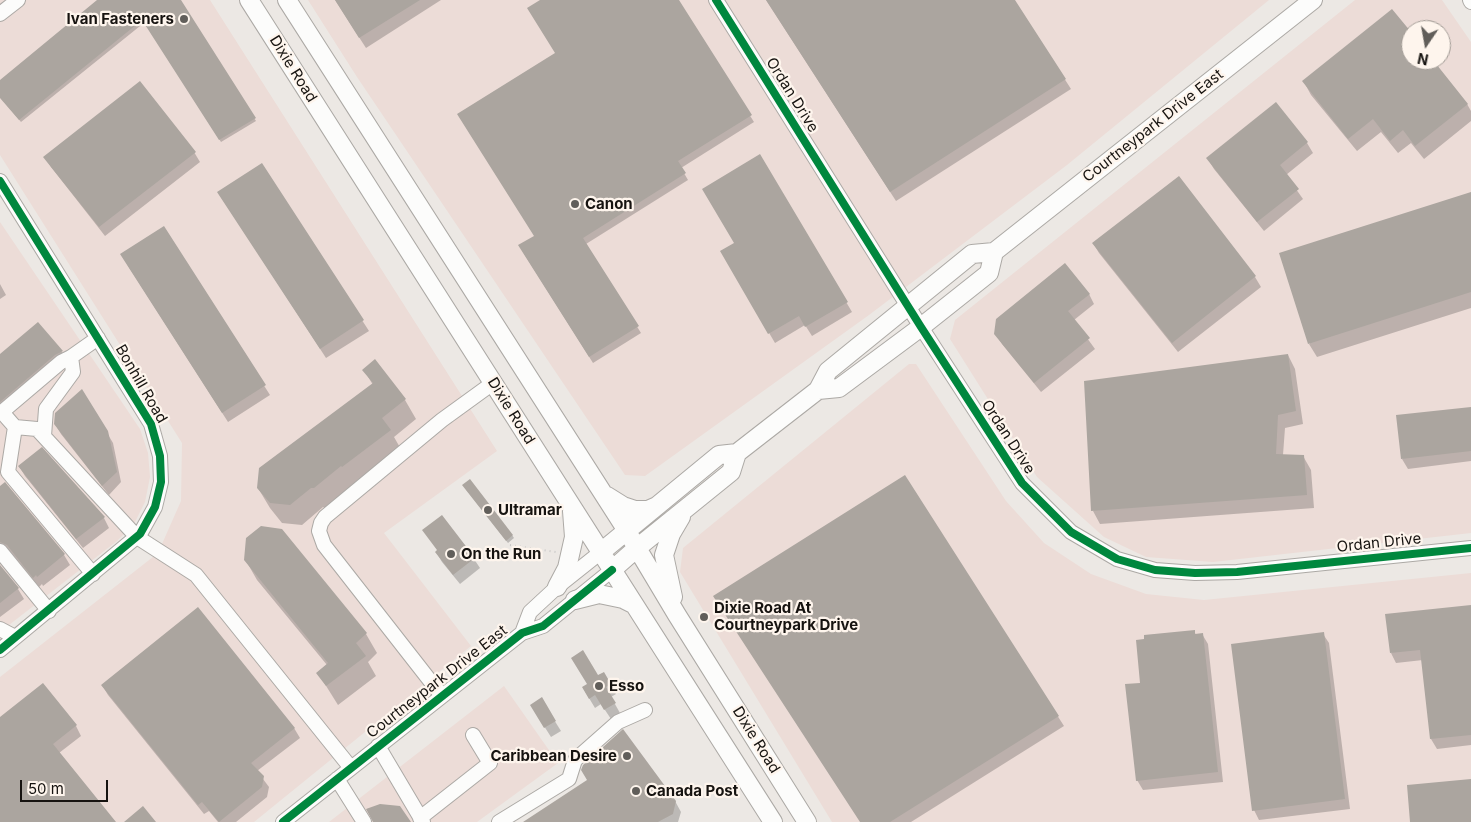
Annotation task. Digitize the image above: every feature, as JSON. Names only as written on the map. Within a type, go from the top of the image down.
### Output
[{"type":"main road","name":"Dixie Road","points":[[249,0],[773,822]]},
{"type":"main road","name":"Dixie Road","points":[[287,0],[628,532],[677,615],[807,822]]},
{"type":"main road","name":"Courtneypark Drive East","points":[[601,552],[628,532],[719,455],[737,453],[818,390],[828,371],[972,254],[994,252],[1313,0]]},
{"type":"main road","name":"Courtneypark Drive East","points":[[818,390],[839,388],[921,327],[989,273],[994,252]]},
{"type":"main road","name":"Courtneypark Drive East","points":[[612,570],[731,472],[737,453]]},
{"type":"main road","points":[[602,492],[623,506],[635,510],[648,510],[660,505]]},
{"type":"main road","points":[[557,587],[567,568],[574,537],[572,508]]},
{"type":"main road","points":[[677,615],[664,555],[671,534],[686,508]]},
{"type":"main road","points":[[575,600],[599,594],[623,599],[633,604]]},
{"type":"street","points":[[0,14],[18,0]]},
{"type":"street","name":"Ordan Drive","points":[[716,0],[921,327],[1022,483],[1071,532],[1117,559],[1154,570],[1195,574],[1236,572],[1471,548]]},
{"type":"street","name":"Bonhill Road","points":[[0,181],[151,424],[160,456],[161,482],[155,507],[137,537],[0,650]]},
{"type":"street","points":[[98,338],[61,362],[1,413],[15,427],[37,429],[137,537],[196,575],[351,768]]},
{"type":"street","points":[[44,436],[46,409],[73,372],[71,357]]},
{"type":"street","points":[[442,696],[324,545],[319,530],[325,517],[442,420],[493,384]]},
{"type":"street","points":[[15,427],[4,471],[93,574]]},
{"type":"street","points":[[0,551],[48,611]]},
{"type":"street","name":"Courtneypark Drive East","points":[[522,632],[530,612],[557,587],[601,552]]},
{"type":"street","name":"Courtneypark Drive East","points":[[283,822],[300,817],[351,768],[522,632],[543,626],[612,570]]},
{"type":"street","points":[[0,629],[14,638]]},
{"type":"street","points":[[499,822],[568,779],[575,760],[618,722],[645,710]]},
{"type":"street","points":[[378,746],[422,820],[490,763],[474,735]]},
{"type":"street","points":[[338,779],[364,822]]},
{"type":"path","points":[[510,545],[558,552]]},
{"type":"shaded area","points":[[0,0],[210,0],[497,451],[384,533],[471,646],[254,822],[0,822],[0,677],[158,553],[181,501],[182,443],[0,155]]},
{"type":"shaded area","points":[[308,0],[1269,0],[1067,165],[869,315],[645,476],[625,475],[357,77]]},
{"type":"shaded area","points":[[1355,0],[1442,0],[1471,42],[1471,533],[1213,562],[1146,557],[1104,537],[1037,477],[950,339],[955,320]]},
{"type":"shaded area","points":[[0,222],[140,429],[148,453],[150,477],[145,502],[134,524],[117,541],[0,632]]},
{"type":"shaded area","points":[[909,364],[916,364],[1006,501],[1044,543],[1091,574],[1146,594],[1204,600],[1471,573],[1471,822],[832,822],[680,572],[683,548]]},
{"type":"shaded area","points":[[504,686],[558,763],[477,822],[329,822]]},
{"type":"building","points":[[97,0],[181,0],[256,118],[219,140],[142,20],[19,120],[0,98],[0,80]]},
{"type":"building","points":[[335,0],[420,0],[359,38]]},
{"type":"building","name":"Canon","points":[[540,0],[679,0],[752,115],[678,161],[686,173],[583,238],[639,326],[589,357],[518,245],[534,236],[457,114],[555,53],[527,8]]},
{"type":"building","points":[[766,0],[1015,0],[1066,79],[890,192]]},
{"type":"building","points":[[1392,9],[1401,20],[1401,70],[1441,70],[1468,104],[1415,146],[1403,130],[1390,141],[1373,119],[1348,139],[1302,81]]},
{"type":"building","points":[[140,81],[196,152],[99,227],[43,157]]},
{"type":"building","points":[[1276,102],[1308,142],[1280,165],[1299,189],[1257,222],[1206,158]]},
{"type":"building","points":[[760,154],[848,302],[805,327],[799,316],[768,334],[720,251],[734,243],[702,189]]},
{"type":"building","points":[[262,163],[364,320],[320,349],[217,192]]},
{"type":"building","points":[[1179,176],[1256,276],[1172,343],[1092,243]]},
{"type":"building","points":[[1471,192],[1471,292],[1308,344],[1279,253]]},
{"type":"building","points":[[164,226],[266,385],[222,413],[120,254]]},
{"type":"building","points":[[1065,263],[1090,294],[1068,311],[1090,338],[1034,383],[994,334],[996,319]]},
{"type":"building","points":[[38,322],[63,351],[55,355],[0,402],[0,354]]},
{"type":"building","points":[[1288,354],[1296,411],[1278,415],[1276,454],[1304,455],[1307,495],[1091,511],[1084,381]]},
{"type":"building","points":[[375,359],[406,399],[382,418],[391,430],[290,505],[270,503],[257,488],[259,468],[373,383],[362,370]]},
{"type":"building","points":[[82,389],[108,431],[117,472],[102,486],[54,424],[55,413]]},
{"type":"building","points":[[1471,407],[1471,451],[1401,459],[1396,415]]},
{"type":"building","points":[[42,447],[105,517],[76,539],[18,466]]},
{"type":"building","points":[[905,475],[1059,716],[890,822],[860,822],[713,596]]},
{"type":"building","name":"Ultramar","points":[[470,479],[513,535],[506,541],[462,485]]},
{"type":"building","points":[[5,482],[65,554],[37,577],[36,575],[33,578],[7,545],[0,542],[0,486]]},
{"type":"building","points":[[442,515],[475,558],[453,575],[435,552],[437,550],[422,530]]},
{"type":"building","points":[[261,526],[282,529],[367,633],[356,643],[366,656],[326,686],[316,673],[328,663],[244,560],[246,538]]},
{"type":"building","points":[[0,565],[19,588],[0,603]]},
{"type":"building","points":[[1471,605],[1471,735],[1430,739],[1420,650],[1390,653],[1385,614]]},
{"type":"building","points":[[198,607],[295,728],[251,763],[264,776],[262,787],[219,822],[202,802],[198,805],[101,685]]},
{"type":"building","points":[[1195,630],[1195,634],[1203,633],[1218,772],[1136,781],[1125,684],[1140,683],[1136,640],[1144,639],[1144,635]]},
{"type":"building","points":[[1324,632],[1345,799],[1252,811],[1231,644]]},
{"type":"building","points":[[583,650],[598,675],[604,672],[611,684],[606,687],[616,703],[604,710],[595,695],[589,699],[582,687],[587,684],[571,658]]},
{"type":"building","points":[[43,683],[77,725],[53,744],[116,822],[0,822],[0,717]]},
{"type":"building","points":[[542,697],[556,721],[544,728],[530,705]]},
{"type":"building","points":[[623,729],[676,801],[673,814],[658,822],[523,822],[587,780],[581,770],[583,765]]},
{"type":"building","points":[[1471,779],[1471,822],[1410,822],[1407,785]]},
{"type":"building","points":[[380,804],[400,806],[411,822],[373,822],[366,809]]},
{"type":"building","points":[[143,806],[156,822],[124,822]]},
{"type":"cycle path","points":[[716,0],[921,327],[1022,483],[1071,532],[1117,559],[1155,570],[1195,573],[1237,572],[1471,548]]},
{"type":"cycle path","points":[[0,181],[151,424],[160,456],[161,482],[155,507],[140,534],[0,650]]},
{"type":"cycle path","points":[[283,822],[522,633],[543,626],[612,570]]},
{"type":"place","name":"Ivan Fasteners","points":[[184,19]]},
{"type":"place","name":"Canon","points":[[575,204]]},
{"type":"place","name":"Ultramar","points":[[488,510]]},
{"type":"place","name":"On the Run","points":[[451,554]]},
{"type":"place","name":"Dixie Road At Courtneypark Drive","points":[[704,617]]},
{"type":"place","name":"Esso","points":[[599,686]]},
{"type":"place","name":"Caribbean Desire","points":[[627,756]]},
{"type":"place","name":"Canada Post","points":[[636,791]]}]
